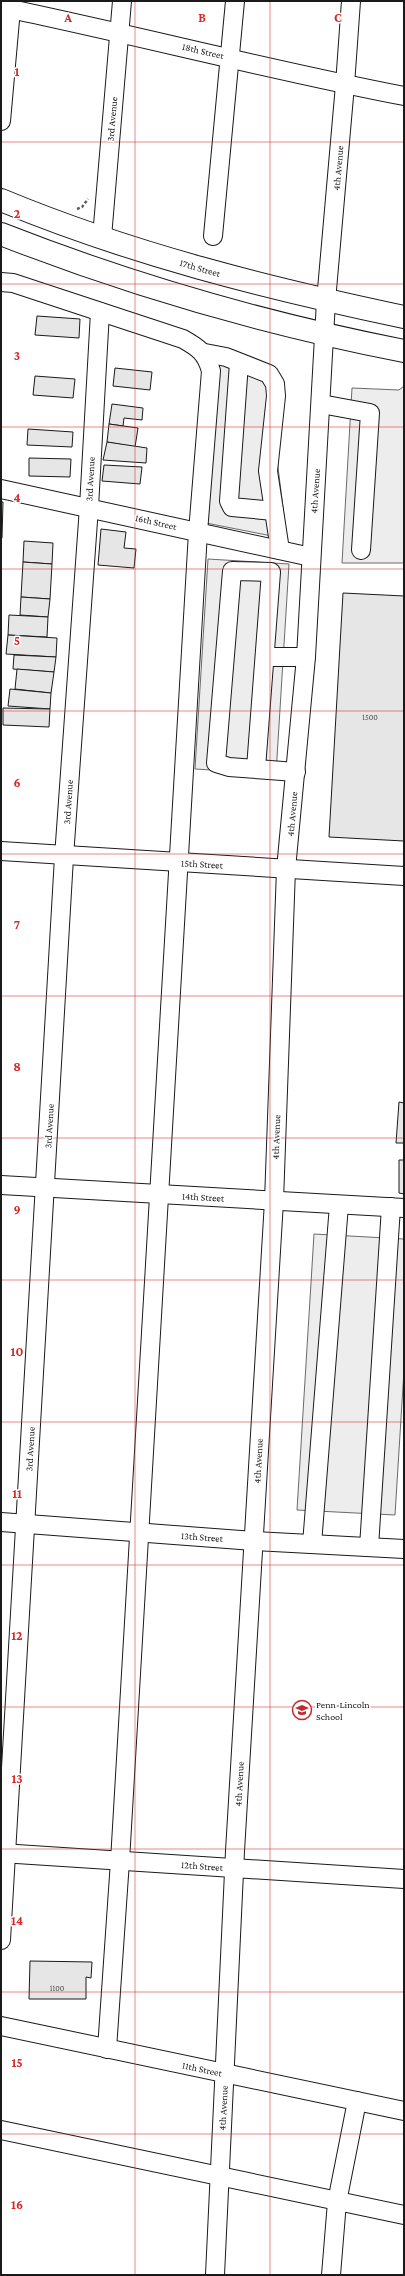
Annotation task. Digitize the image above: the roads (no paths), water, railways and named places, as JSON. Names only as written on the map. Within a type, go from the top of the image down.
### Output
[{"type":"main road","name":"17th Street","points":[[1,200],[102,237],[198,268],[326,300],[404,317]]},
{"type":"main road","points":[[1,234],[105,273],[173,294],[324,333],[404,350]]},
{"type":"street","name":"3rd Avenue","points":[[102,237],[122,1]]},
{"type":"street","points":[[213,236],[231,58],[235,1]]},
{"type":"street","name":"4th Avenue","points":[[215,2275],[234,1868],[274,1201],[286,869],[306,658],[326,300],[346,85],[351,1]]},
{"type":"street","name":"18th Street","points":[[6,8],[119,32],[346,85],[404,96]]},
{"type":"street","points":[[1,121],[6,8]]},
{"type":"street","points":[[1,282],[13,283],[183,339],[198,347],[205,353],[269,374],[275,384],[276,396],[268,471],[280,550]]},
{"type":"street","name":"3rd Avenue","points":[[1,1940],[3,1854],[26,1523],[64,857],[100,312]]},
{"type":"street","points":[[107,2049],[120,1861],[180,862],[198,532],[211,371],[205,353]]},
{"type":"street","points":[[239,363],[229,501],[232,507],[274,511]]},
{"type":"street","points":[[321,404],[370,413],[361,550]]},
{"type":"street","name":"16th Street","points":[[1,489],[311,557]]},
{"type":"street","points":[[256,768],[271,572],[232,571],[216,763],[229,767],[296,772]]},
{"type":"street","points":[[265,657],[306,658]]},
{"type":"street","name":"15th Street","points":[[1,852],[64,857],[180,862],[404,876]]},
{"type":"street","name":"14th Street","points":[[1,1185],[398,1208]]},
{"type":"street","points":[[312,1544],[339,1205]]},
{"type":"street","points":[[369,1547],[398,1208]]},
{"type":"street","name":"13th Street","points":[[1,1522],[254,1541],[404,1549]]},
{"type":"street","name":"12th Street","points":[[3,1854],[404,1879]]},
{"type":"street","name":"11th Street","points":[[1,2026],[404,2111]]},
{"type":"street","points":[[331,2275],[337,2202],[357,2100]]},
{"type":"street","points":[[1,2130],[404,2215]]},
{"type":"place","name":"Penn-Lincoln School","points":[[302,1710]]}]
